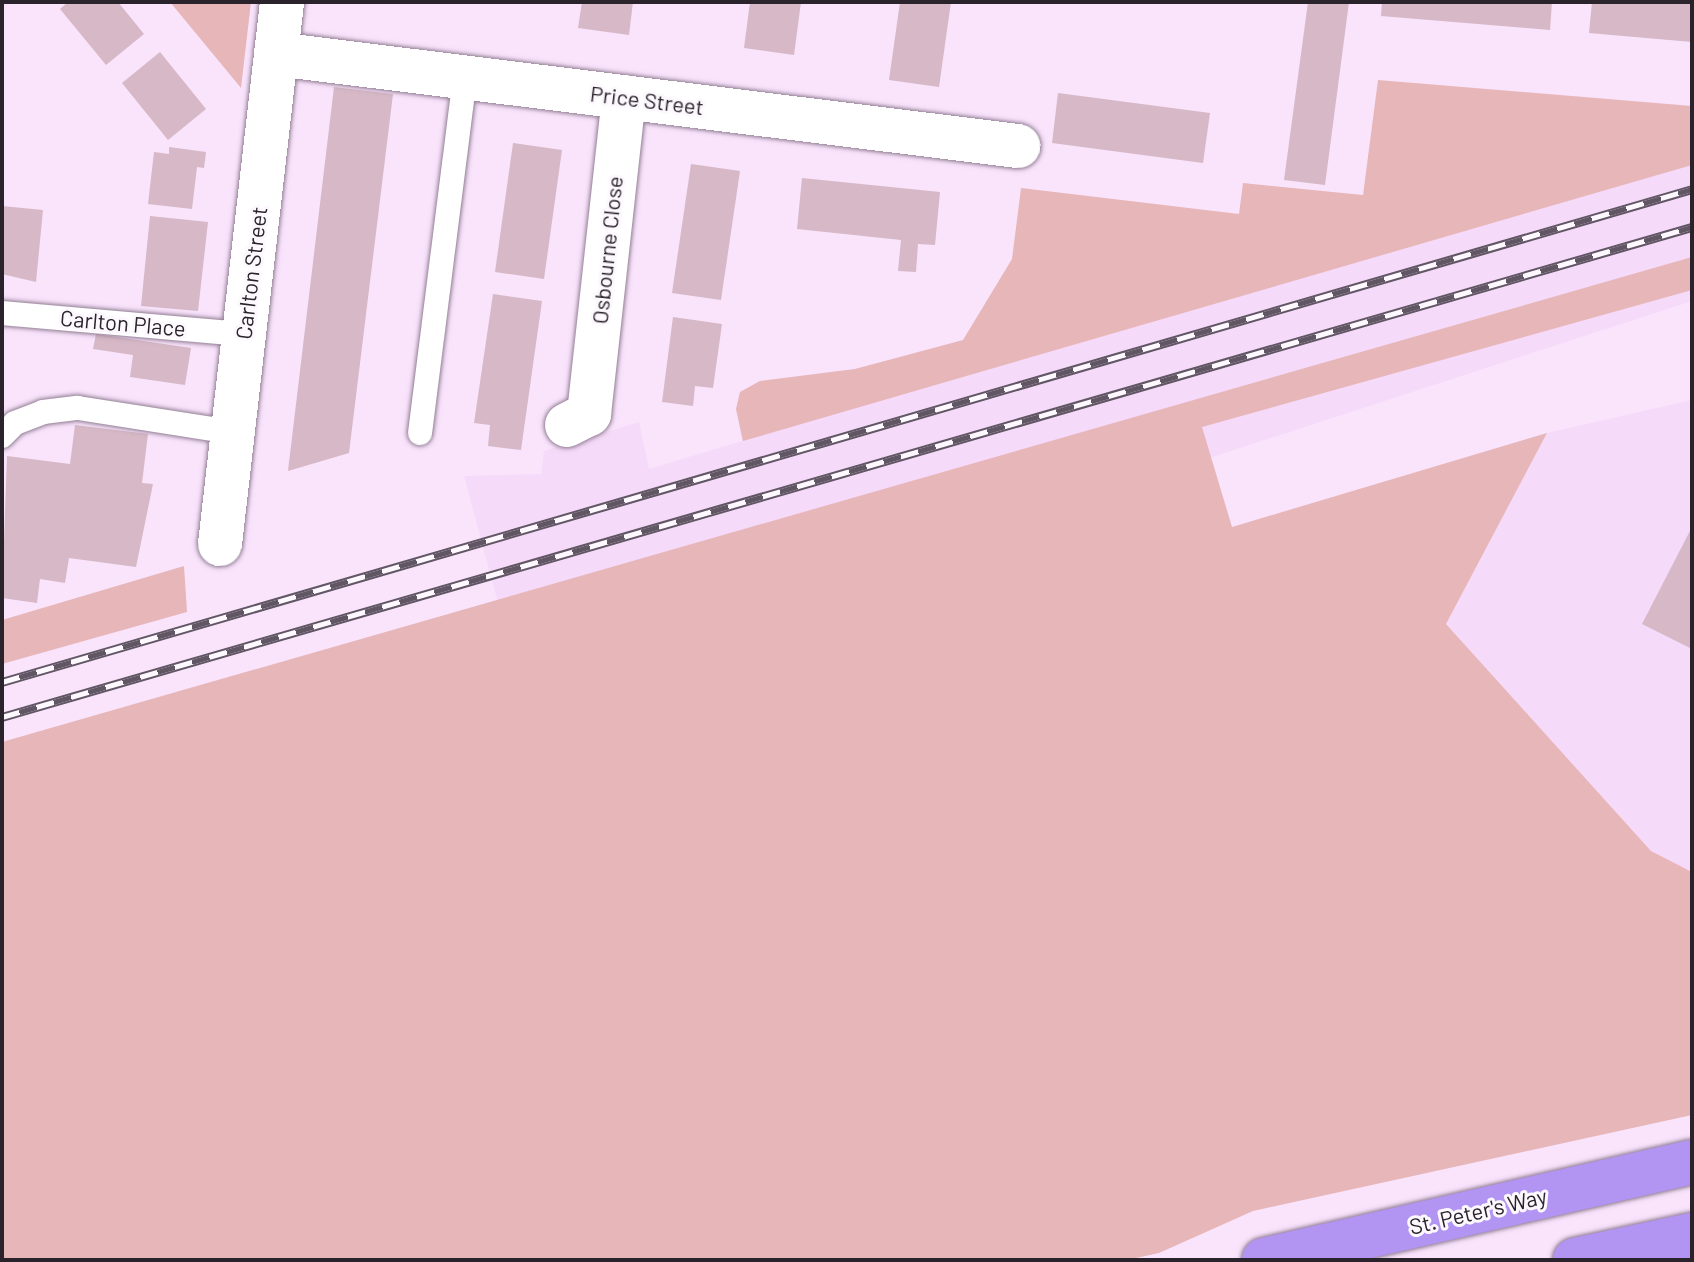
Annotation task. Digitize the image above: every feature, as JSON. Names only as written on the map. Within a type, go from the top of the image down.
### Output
[{"type":"highway","name":"St. Peter's Way","points":[[1264,1260],[1692,1162]]},
{"type":"highway","points":[[1575,1260],[1692,1235]]},
{"type":"street","name":"Carlton Street","points":[[220,544],[282,2]]},
{"type":"street","name":"Price Street","points":[[276,54],[1018,146]]},
{"type":"street","name":"Osbourne Close","points":[[593,411],[624,97]]},
{"type":"lane","points":[[420,433],[465,78]]},
{"type":"lane","name":"Carlton Place","points":[[2,313],[244,334]]},
{"type":"lane","points":[[2,436],[15,423],[43,412],[78,408],[232,432]]},
{"type":"shaded area","points":[[170,2],[251,2],[241,88]]},
{"type":"shaded area","points":[[1378,80],[1692,106],[1692,165],[743,441],[736,409],[740,392],[760,381],[855,369],[963,340],[1012,259],[1021,188],[1239,214],[1243,183],[1363,195]]},
{"type":"shaded area","points":[[1692,128],[1692,301],[1123,486],[508,640],[464,476],[541,474],[544,451],[639,422],[649,469],[742,441],[736,409],[740,392],[760,381],[855,369],[963,341]]},
{"type":"shaded area","points":[[1692,257],[1692,290],[1202,427],[1232,527],[1547,433],[1446,624],[1651,851],[1692,872],[1692,1115],[1253,1211],[1159,1253],[1127,1260],[2,1260],[2,742]]},
{"type":"shaded area","points":[[1692,400],[1692,872],[1651,851],[1446,624],[1547,433]]},
{"type":"shaded area","points":[[184,566],[187,612],[2,664],[2,620]]},
{"type":"building","points":[[68,2],[118,2],[144,34],[106,65],[60,9]]},
{"type":"building","points":[[582,2],[633,2],[629,35],[578,28]]},
{"type":"building","points":[[750,2],[801,2],[794,55],[744,48]]},
{"type":"building","points":[[900,2],[951,2],[939,87],[889,80]]},
{"type":"building","points":[[1308,2],[1349,2],[1325,185],[1284,180]]},
{"type":"building","points":[[1382,2],[1552,2],[1550,30],[1381,16]]},
{"type":"building","points":[[1592,2],[1692,2],[1692,42],[1589,33]]},
{"type":"building","points":[[160,52],[206,109],[168,140],[122,83]]},
{"type":"building","points":[[334,87],[393,94],[349,453],[288,471]]},
{"type":"building","points":[[1058,93],[1210,113],[1203,163],[1052,143]]},
{"type":"building","points":[[513,143],[562,150],[544,279],[495,272]]},
{"type":"building","points":[[169,147],[206,152],[204,168],[197,167],[192,209],[148,204],[154,152],[169,154]]},
{"type":"building","points":[[691,164],[740,171],[721,300],[672,293]]},
{"type":"building","points":[[802,178],[940,192],[935,245],[918,244],[916,272],[898,271],[901,240],[797,229]]},
{"type":"building","points":[[2,206],[43,210],[36,282],[2,274]]},
{"type":"building","points":[[150,216],[208,222],[198,311],[141,306]]},
{"type":"building","points":[[493,294],[542,301],[521,450],[488,446],[490,425],[474,423]]},
{"type":"building","points":[[673,317],[722,324],[713,388],[695,386],[693,406],[662,402]]},
{"type":"building","points":[[96,334],[191,348],[185,385],[130,377],[133,355],[93,349]]},
{"type":"building","points":[[75,425],[148,434],[142,483],[153,484],[136,567],[69,558],[65,583],[40,579],[37,603],[2,598],[7,456],[70,464]]},
{"type":"building","points":[[1692,527],[1692,649],[1642,624]]},
{"type":"railway","points":[[2,682],[1692,189]]},
{"type":"railway","points":[[2,717],[1692,227]]}]
